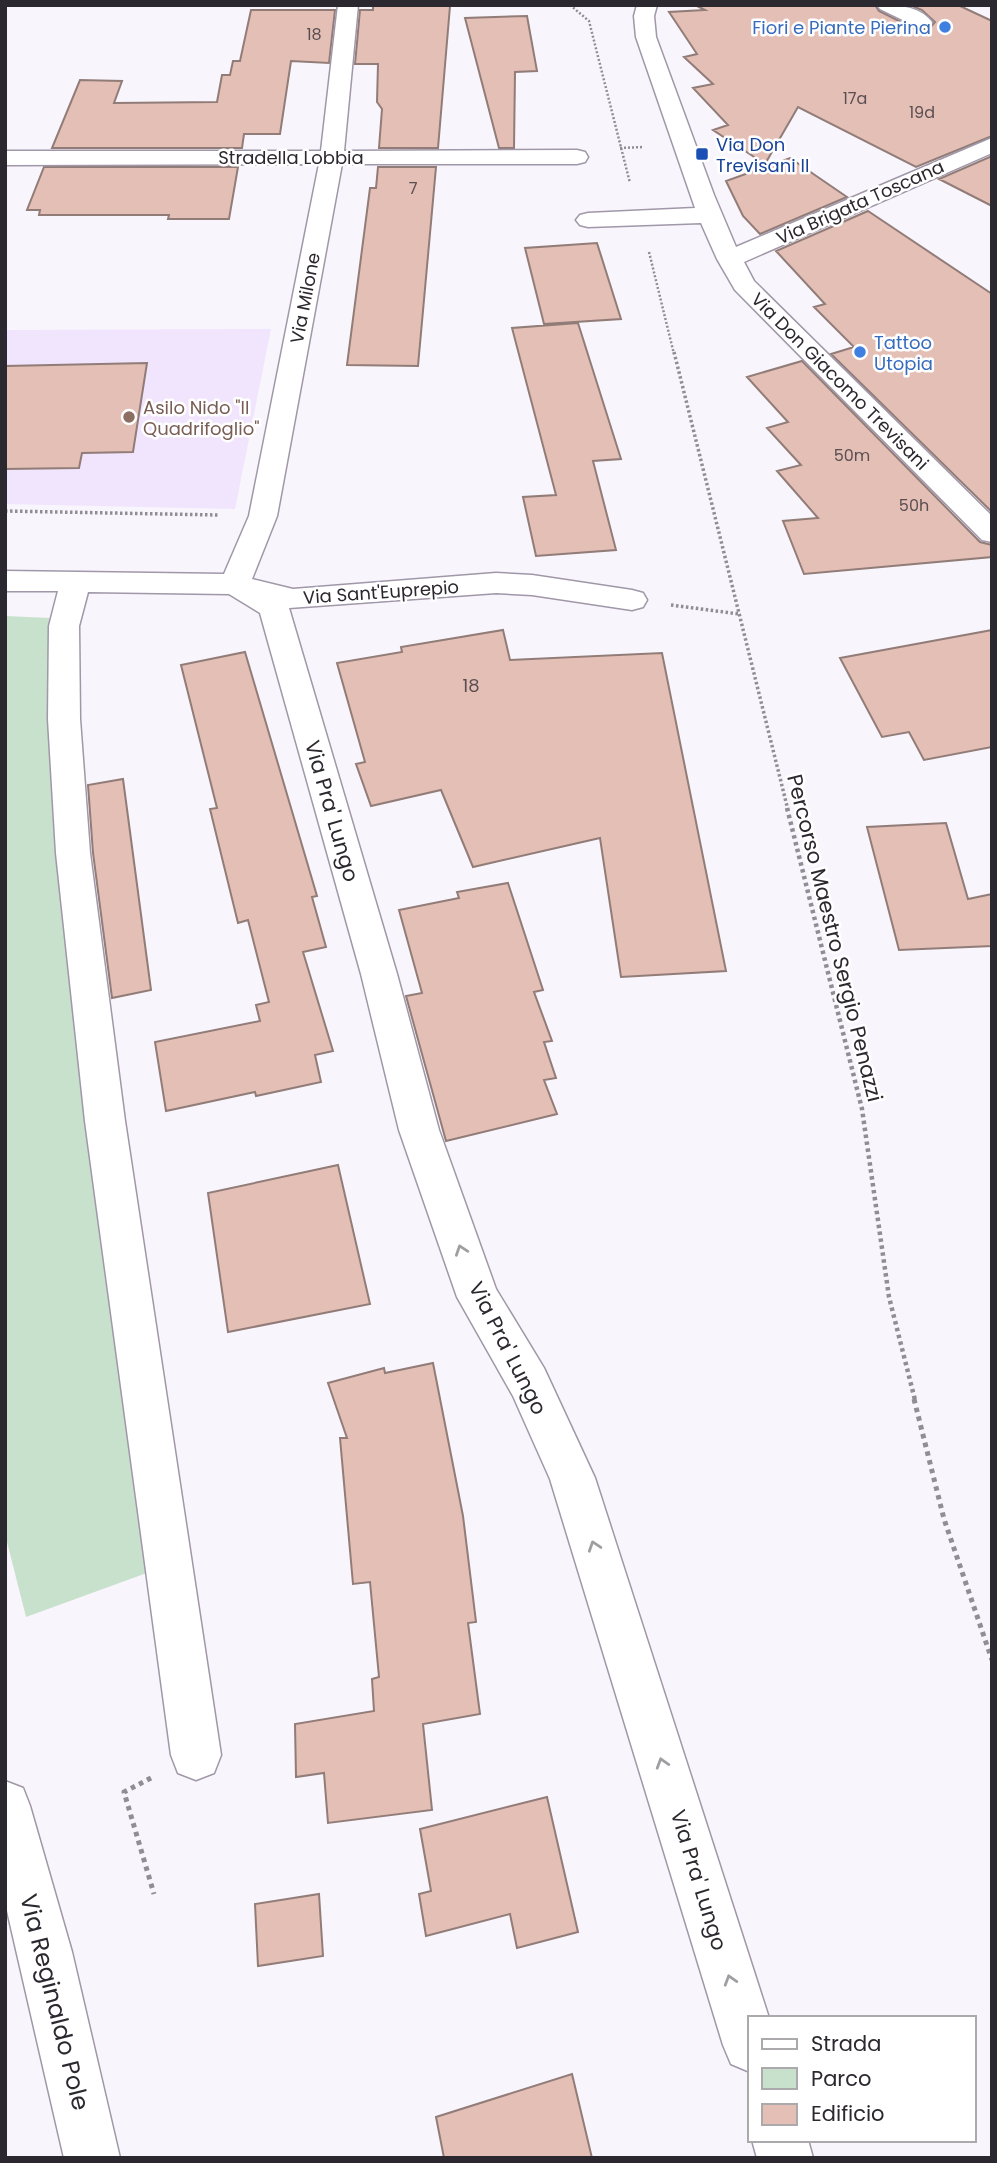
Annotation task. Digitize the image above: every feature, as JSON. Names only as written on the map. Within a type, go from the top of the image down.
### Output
[{"type":"street","name":"Via Milone","points":[[235,584],[263,516],[332,157],[348,5]]},
{"type":"street","name":"Via Don Giacomo Trevisani","points":[[647,5],[644,16],[646,37],[711,215],[729,259],[744,285],[992,533]]},
{"type":"street","points":[[887,5],[922,22]]},
{"type":"street","name":"Via Brigata Toscana","points":[[729,259],[987,151]]},
{"type":"street","name":"Stradella Lobbia","points":[[5,158],[577,157]]},
{"type":"street","points":[[588,220],[711,215]]},
{"type":"street","name":"Via Sant'Euprepio","points":[[5,582],[235,584],[293,599],[496,583],[532,585],[632,600]]},
{"type":"street","points":[[76,582],[64,626],[64,719],[73,853],[105,1121],[197,1755]]},
{"type":"street","name":"Via Pra' Lungo","points":[[235,584],[274,608],[375,961],[419,1130],[478,1297],[529,1382],[572,1478],[748,2039]]},
{"type":"street","name":"Via Reginaldo Pole","points":[[5,1806],[45,1952],[92,2158]]},
{"type":"path","points":[[570,5],[589,21],[626,172]]},
{"type":"path","name":"Percorso Maestro Sergio Penazzi","points":[[648,250],[862,1110],[889,1297],[944,1520],[992,1660]]},
{"type":"path","points":[[5,511],[263,516]]},
{"type":"path","points":[[632,600],[739,614]]},
{"type":"path","points":[[154,1894],[124,1792],[197,1755]]},
{"type":"shaded area","name":"Asilo Nido \"Il Quadrifoglio\"","points":[[271,329],[235,509],[5,504],[5,330]]},
{"type":"green space","points":[[5,616],[51,618],[155,1570],[26,1617],[5,1534]]},
{"type":"building","points":[[695,5],[875,5],[879,11],[915,29],[929,29],[935,22],[922,10],[910,5],[958,5],[992,21],[992,136],[916,167],[798,107],[765,164],[713,130],[728,125],[693,88],[713,84],[684,57],[697,54],[669,12],[705,10]]},
{"type":"building","points":[[373,6],[450,6],[438,148],[379,148],[382,109],[377,102],[378,64],[355,64],[360,10],[373,10]]},
{"type":"building","points":[[251,10],[335,10],[329,63],[291,61],[280,134],[244,134],[242,148],[52,148],[80,80],[122,81],[114,103],[217,102],[222,75],[230,75],[233,61],[240,61]]},
{"type":"building","points":[[527,16],[537,71],[515,72],[514,148],[499,148],[465,18]]},
{"type":"building","points":[[992,156],[992,206],[939,179]]},
{"type":"building","points":[[790,158],[847,197],[760,234],[743,216],[726,181]]},
{"type":"building","points":[[44,167],[238,167],[229,219],[168,219],[169,215],[39,215],[40,210],[27,210]]},
{"type":"building","points":[[378,167],[436,167],[418,366],[347,365],[370,188],[376,188]]},
{"type":"building","points":[[868,211],[992,294],[992,512],[831,354],[854,347],[814,307],[825,304],[776,251]]},
{"type":"building","points":[[597,243],[621,319],[544,324],[525,248]]},
{"type":"building","points":[[578,323],[621,459],[593,461],[616,550],[536,556],[523,497],[556,495],[512,328]]},
{"type":"building","points":[[802,361],[980,542],[992,545],[992,557],[804,574],[783,521],[818,518],[777,471],[801,465],[767,428],[788,422],[747,377]]},
{"type":"building","points":[[147,363],[133,452],[82,453],[79,468],[5,469],[5,366]]},
{"type":"building","points":[[503,630],[510,660],[662,653],[726,971],[621,977],[600,838],[473,867],[441,790],[371,806],[356,764],[365,762],[337,663],[402,652],[401,647]]},
{"type":"building","points":[[992,630],[992,747],[924,760],[909,732],[882,737],[840,658]]},
{"type":"building","points":[[245,652],[317,896],[312,897],[326,947],[303,952],[333,1051],[315,1055],[321,1082],[256,1096],[255,1092],[166,1111],[155,1042],[260,1021],[256,1005],[269,1002],[248,920],[238,923],[210,809],[217,808],[181,665]]},
{"type":"building","points":[[123,779],[151,990],[112,998],[93,853],[88,785]]},
{"type":"building","points":[[946,823],[968,899],[992,894],[992,946],[899,950],[867,827]]},
{"type":"building","points":[[508,883],[543,990],[534,992],[552,1041],[544,1042],[556,1078],[544,1080],[557,1114],[446,1141],[406,996],[422,993],[399,910],[459,898],[457,892]]},
{"type":"building","points":[[338,1165],[370,1304],[228,1332],[208,1193]]},
{"type":"building","points":[[433,1363],[463,1516],[476,1622],[468,1623],[480,1714],[423,1724],[432,1810],[328,1823],[324,1773],[296,1777],[295,1724],[374,1711],[372,1679],[379,1677],[370,1582],[353,1584],[340,1438],[347,1438],[328,1383],[384,1368],[385,1373]]},
{"type":"building","points":[[547,1797],[578,1932],[517,1948],[510,1914],[426,1936],[419,1894],[431,1891],[420,1829]]},
{"type":"building","points":[[319,1894],[323,1956],[258,1966],[255,1904]]},
{"type":"building","points":[[572,2074],[592,2158],[444,2158],[436,2117]]},
{"type":"place","name":"Fiori e Piante Pierina","points":[[945,27]]},
{"type":"place","name":"Via Don Trevisani II","points":[[702,154]]},
{"type":"place","name":"Tattoo Utopia","points":[[860,352]]},
{"type":"place","name":"Asilo Nido \"Il Quadrifoglio\"","points":[[129,417]]}]
